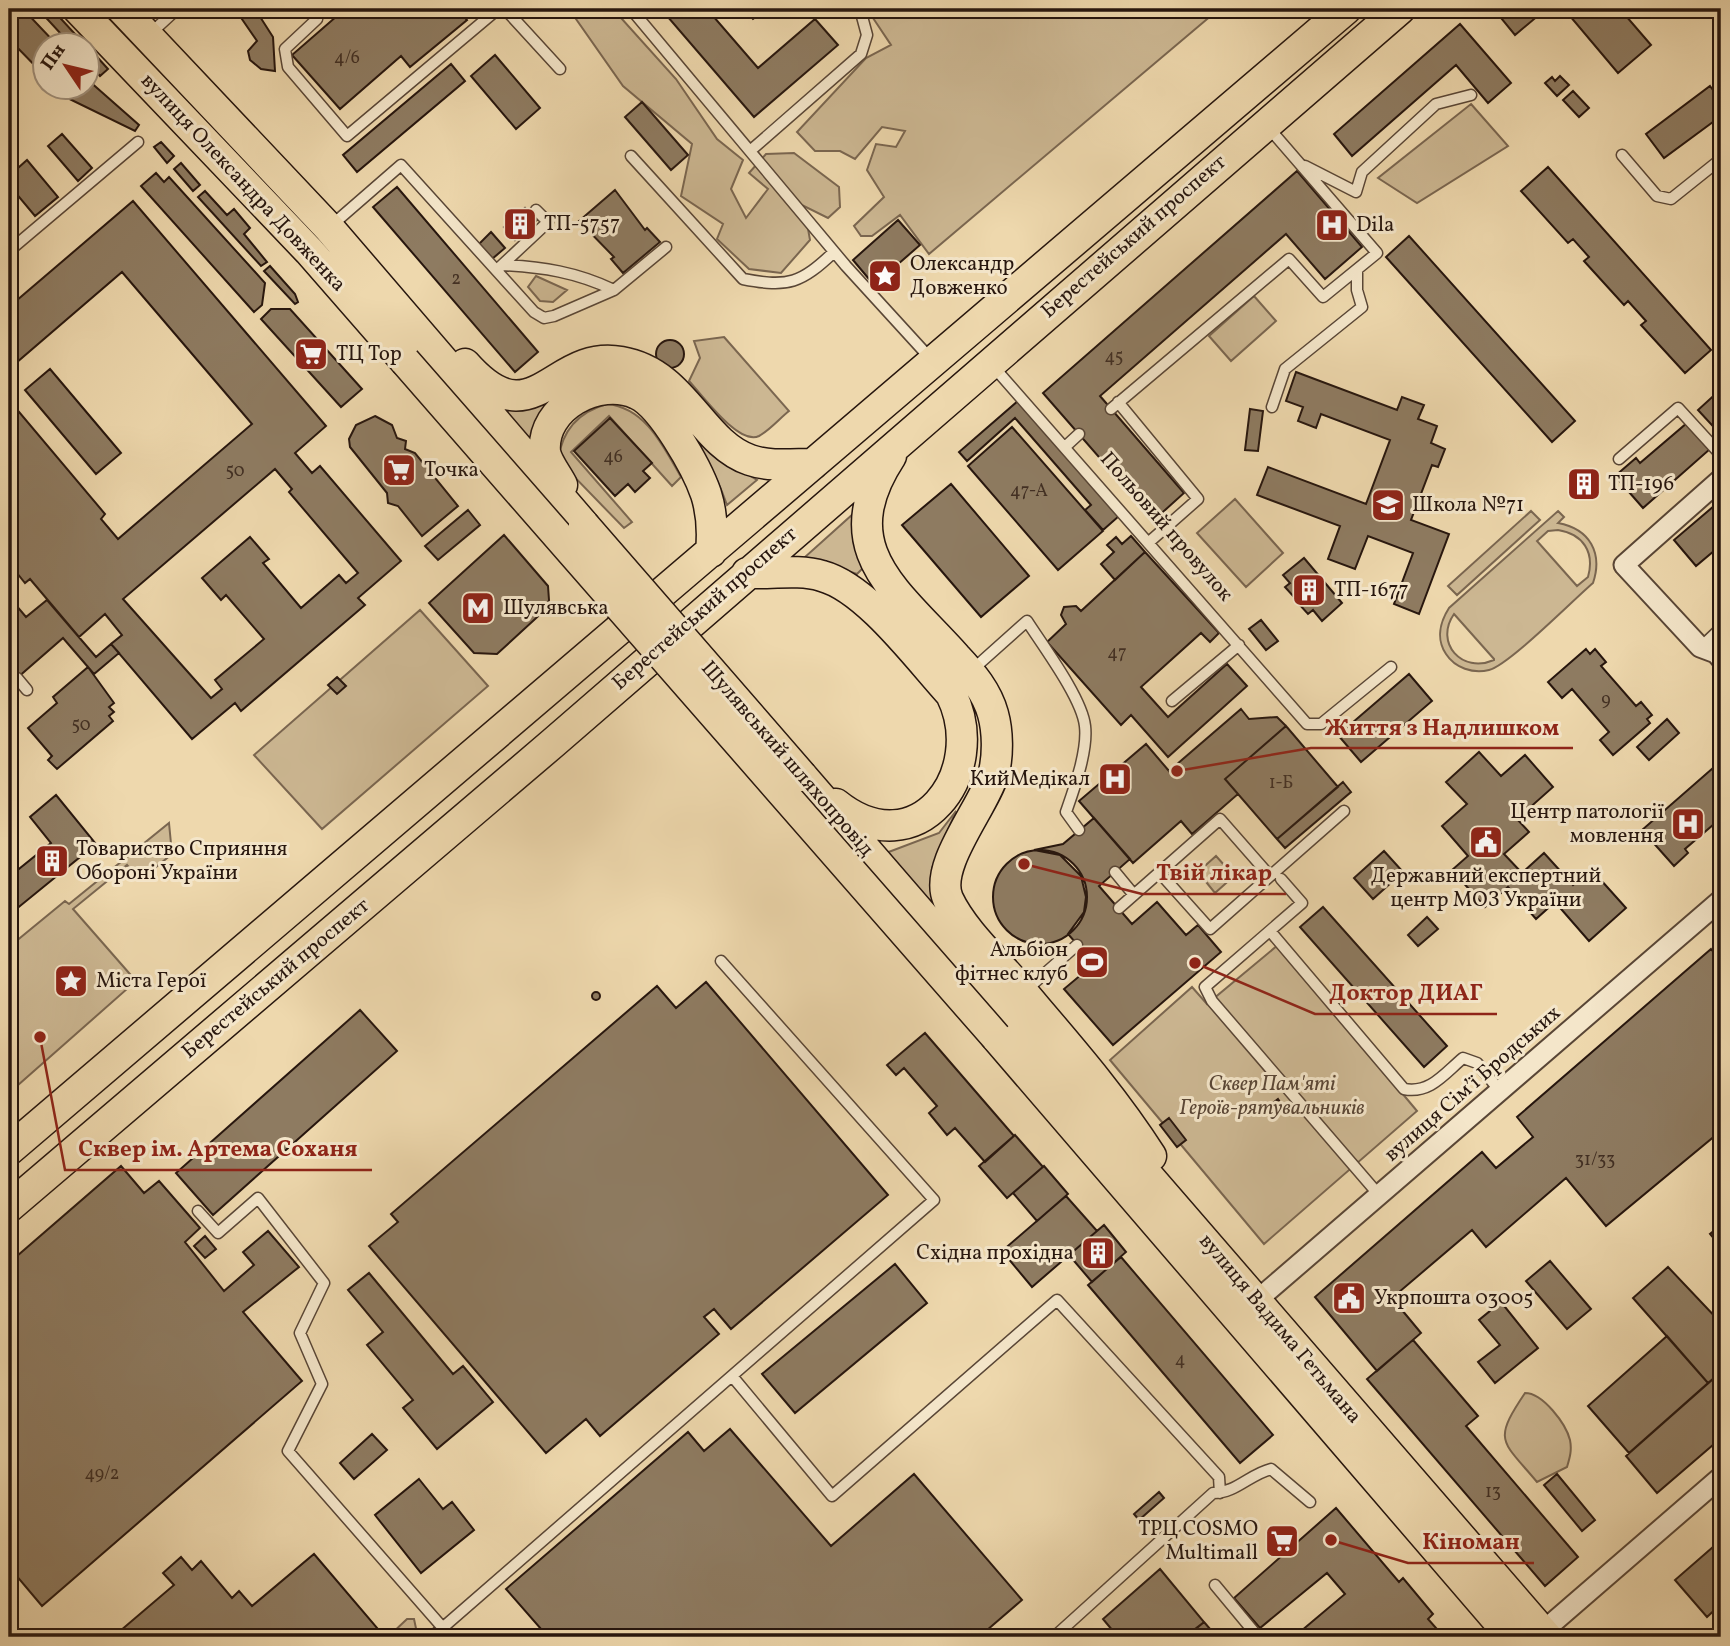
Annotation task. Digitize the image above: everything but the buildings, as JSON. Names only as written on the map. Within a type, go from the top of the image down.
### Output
[{"type":"main road","name":"вулиця Олександра Довженка","points":[[78,9],[309,251],[413,349]]},
{"type":"main road","name":"вулиця Олександра Довженка","points":[[122,9],[329,228],[413,349]]},
{"type":"main road","name":"Берестейський проспект","points":[[9,1150],[1346,9]]},
{"type":"main road","name":"Берестейський проспект","points":[[9,1207],[1400,9]]},
{"type":"main road","points":[[329,228],[394,283],[480,381],[503,395],[521,397],[571,371],[596,362],[619,361],[639,367],[676,389],[717,436],[749,460],[773,465],[813,464]]},
{"type":"main road","name":"Шулявський шляхопровід","points":[[413,349],[584,525],[802,776],[1005,1029]]},
{"type":"main road","name":"Шулявський шляхопровід","points":[[413,349],[1005,1029]]},
{"type":"main road","points":[[584,525],[545,455],[545,438],[553,421],[576,400],[603,388],[637,394],[651,403],[691,464],[705,492],[713,532],[711,552]]},
{"type":"main road","points":[[802,776],[845,811],[867,823],[888,828],[917,821],[936,807],[951,785],[961,759],[963,732],[960,683],[882,575],[870,553],[866,533],[867,506],[878,476],[904,437]]},
{"type":"main road","points":[[747,573],[819,575],[843,583],[960,683],[985,693],[993,716],[997,743],[994,773],[951,859],[946,877],[946,895],[979,941],[1115,1100],[1199,1234]]},
{"type":"main road","name":"вулиця Вадима Гетьмана","points":[[1005,1029],[1199,1234],[1544,1634]]},
{"type":"main road","name":"вулиця Вадима Гетьмана","points":[[1005,1029],[1512,1637]]},
{"type":"street","points":[[1721,479],[1624,565],[1700,647],[1721,659]]},
{"type":"street","name":"вулиця Сімʼї Бродських","points":[[1255,1302],[1721,900]]},
{"type":"street","points":[[1544,1634],[1721,1477]]},
{"type":"lane","points":[[148,36],[177,9]]},
{"type":"lane","points":[[309,9],[317,19],[285,49],[288,66],[347,136],[498,9]]},
{"type":"lane","points":[[505,9],[560,69]]},
{"type":"lane","points":[[631,9],[834,252],[932,361]]},
{"type":"lane","points":[[750,151],[861,54],[867,35],[860,9]]},
{"type":"lane","points":[[1298,163],[1356,192],[1362,172],[1436,104],[1471,96]]},
{"type":"lane","points":[[1148,543],[1198,499],[1114,405],[1289,259],[1322,297],[1377,253],[1265,124]]},
{"type":"lane","points":[[9,251],[138,142]]},
{"type":"lane","points":[[1622,155],[1657,196],[1671,199],[1721,159]]},
{"type":"lane","points":[[631,156],[743,279],[764,283],[790,282],[809,275],[834,252]]},
{"type":"lane","points":[[329,228],[401,165],[544,318],[614,290],[666,247]]},
{"type":"lane","points":[[499,268],[548,222],[536,210]]},
{"type":"lane","points":[[499,268],[555,269],[583,276],[614,290]]},
{"type":"lane","points":[[1272,407],[1284,369],[1362,307],[1357,289],[1357,270]]},
{"type":"lane","name":"Польовий провулок","points":[[990,362],[1307,724],[1321,724],[1391,667]]},
{"type":"lane","points":[[1619,459],[1678,408],[1721,455]]},
{"type":"lane","points":[[1066,446],[1079,435]]},
{"type":"lane","points":[[960,683],[1027,621],[1068,684],[1085,726],[1077,783],[1066,812],[1079,830]]},
{"type":"lane","points":[[1700,647],[1721,628]]},
{"type":"lane","points":[[1172,701],[1238,645]]},
{"type":"lane","points":[[17,678],[27,690]]},
{"type":"lane","points":[[1159,872],[1210,929],[1275,877],[1344,811]]},
{"type":"lane","points":[[1119,908],[1220,819],[1302,904],[1205,987],[1212,1001],[1379,1195]]},
{"type":"lane","points":[[1115,872],[1134,895]]},
{"type":"lane","points":[[1270,931],[1404,1089],[1417,1091],[1431,1086],[1463,1058],[1477,1063],[1500,1091]]},
{"type":"lane","points":[[1023,993],[1077,945]]},
{"type":"lane","points":[[432,1637],[934,1200],[721,961]]},
{"type":"lane","points":[[198,1211],[218,1233],[258,1198],[324,1283],[300,1333],[322,1384],[288,1451],[443,1628]]},
{"type":"lane","points":[[732,1376],[832,1496],[1057,1300],[1219,1477],[1220,1493]]},
{"type":"lane","points":[[1054,1637],[1213,1493],[1227,1492],[1257,1472],[1271,1469],[1310,1502]]},
{"type":"lane","points":[[1215,1585],[1254,1632]]},
{"type":"green space","points":[[569,9],[613,9],[676,79],[717,139],[743,160],[731,189],[746,218],[768,189],[749,173],[766,154],[794,153],[839,187],[840,207],[828,218],[804,206],[810,240],[781,273],[749,269],[717,239],[723,224],[681,196],[692,144],[623,86]]},
{"type":"green space","points":[[878,9],[1219,9],[929,254],[900,215],[872,236],[861,236],[854,226],[884,197],[867,170],[876,144],[896,147],[905,131],[882,127],[855,159],[840,151],[815,151],[797,132],[866,58],[891,45],[871,15]]},
{"type":"green space","points":[[1471,104],[1508,146],[1417,203],[1378,178]]},
{"type":"green space","points":[[536,276],[567,290],[553,302],[540,301],[528,287]]},
{"type":"green space","points":[[1254,296],[1276,321],[1231,361],[1209,336]]},
{"type":"green space","points":[[724,337],[789,411],[759,436],[741,434],[731,427],[689,381],[700,358],[694,341]]},
{"type":"green space","points":[[617,372],[653,386],[714,454],[757,480],[727,505],[705,456],[670,406],[648,388],[624,377],[598,375],[571,386],[544,411],[529,445],[523,446],[486,405],[530,405],[578,377]]},
{"type":"green space","points":[[607,404],[621,407],[643,421],[660,441],[681,477],[672,486],[609,416],[571,452],[632,522],[624,528],[558,460],[563,440],[573,424],[588,412]]},
{"type":"green space","points":[[1235,499],[1283,553],[1246,587],[1197,533]]},
{"type":"green space","points":[[1531,511],[1540,520],[1457,595],[1448,586]]},
{"type":"green space","points":[[1558,511],[1564,517],[1558,523],[1569,526],[1586,537],[1595,552],[1596,572],[1593,583],[1511,657],[1489,670],[1465,669],[1454,663],[1446,654],[1440,631],[1449,608]],"holes":[[[1558,530],[1580,540],[1588,552],[1588,577],[1577,586],[1537,541],[1548,531]],[[1454,614],[1494,659],[1494,660],[1471,663],[1454,653],[1447,635]]]},
{"type":"green space","points":[[853,514],[864,567],[857,574],[805,557]]},
{"type":"green space","points":[[420,610],[488,686],[322,829],[254,755]]},
{"type":"green space","points":[[956,811],[932,868],[931,884],[945,922],[886,853],[939,833]]},
{"type":"green space","points":[[169,823],[172,854],[140,880],[127,865],[73,909],[136,981],[9,1093],[9,947],[65,901],[69,904]]},
{"type":"green space","points":[[1216,856],[1234,876],[1215,893],[1198,872]]},
{"type":"green space","name":"Сквер Пам'яті Героїв-рятувальників","points":[[1278,945],[1417,1111],[1264,1244],[1110,1060],[1192,987],[1207,1004]]},
{"type":"green space","points":[[1525,1393],[1539,1398],[1553,1410],[1568,1433],[1571,1444],[1567,1467],[1537,1482],[1509,1448],[1506,1440],[1508,1422]]},
{"type":"green space","points":[[407,1619],[414,1619],[417,1633],[414,1637],[388,1637]]},
{"type":"place","name":"ТП-5757","points":[[520,224]]},
{"type":"place","name":"Dila","points":[[1332,225]]},
{"type":"place","name":"Олександр Довженко","points":[[885,276]]},
{"type":"place","name":"ТЦ Тор","points":[[311,354]]},
{"type":"place","name":"Точка","points":[[399,470]]},
{"type":"place","name":"ТП-196","points":[[1584,484]]},
{"type":"place","name":"Школа №71","points":[[1388,505]]},
{"type":"place","name":"ТП-1677","points":[[1309,590]]},
{"type":"place","name":"Шулявська","points":[[478,608]]},
{"type":"place","name":"Життя з Надлишком","points":[[1177,771]]},
{"type":"place","name":"КийМедікал","points":[[1115,779]]},
{"type":"place","name":"Центр патології мовлення","points":[[1688,824]]},
{"type":"place","name":"Державний експертний центр МОЗ України","points":[[1486,842]]},
{"type":"place","name":"Товариство Сприяння Обороні України","points":[[52,861]]},
{"type":"place","name":"Твій лікар","points":[[1024,864]]},
{"type":"place","name":"Альбіон фітнес клуб","points":[[1092,962]]},
{"type":"place","name":"Доктор ДИАГ","points":[[1195,963]]},
{"type":"place","name":"Міста Герої","points":[[71,981]]},
{"type":"place","name":"Сквер ім. Артема Соханя","points":[[40,1037]]},
{"type":"place","name":"Східна прохідна","points":[[1098,1253]]},
{"type":"place","name":"Укрпошта 03005","points":[[1349,1298]]},
{"type":"place","name":"Кіноман","points":[[1331,1540]]},
{"type":"place","name":"ТРЦ COSMO Multimall","points":[[1282,1541]]}]
